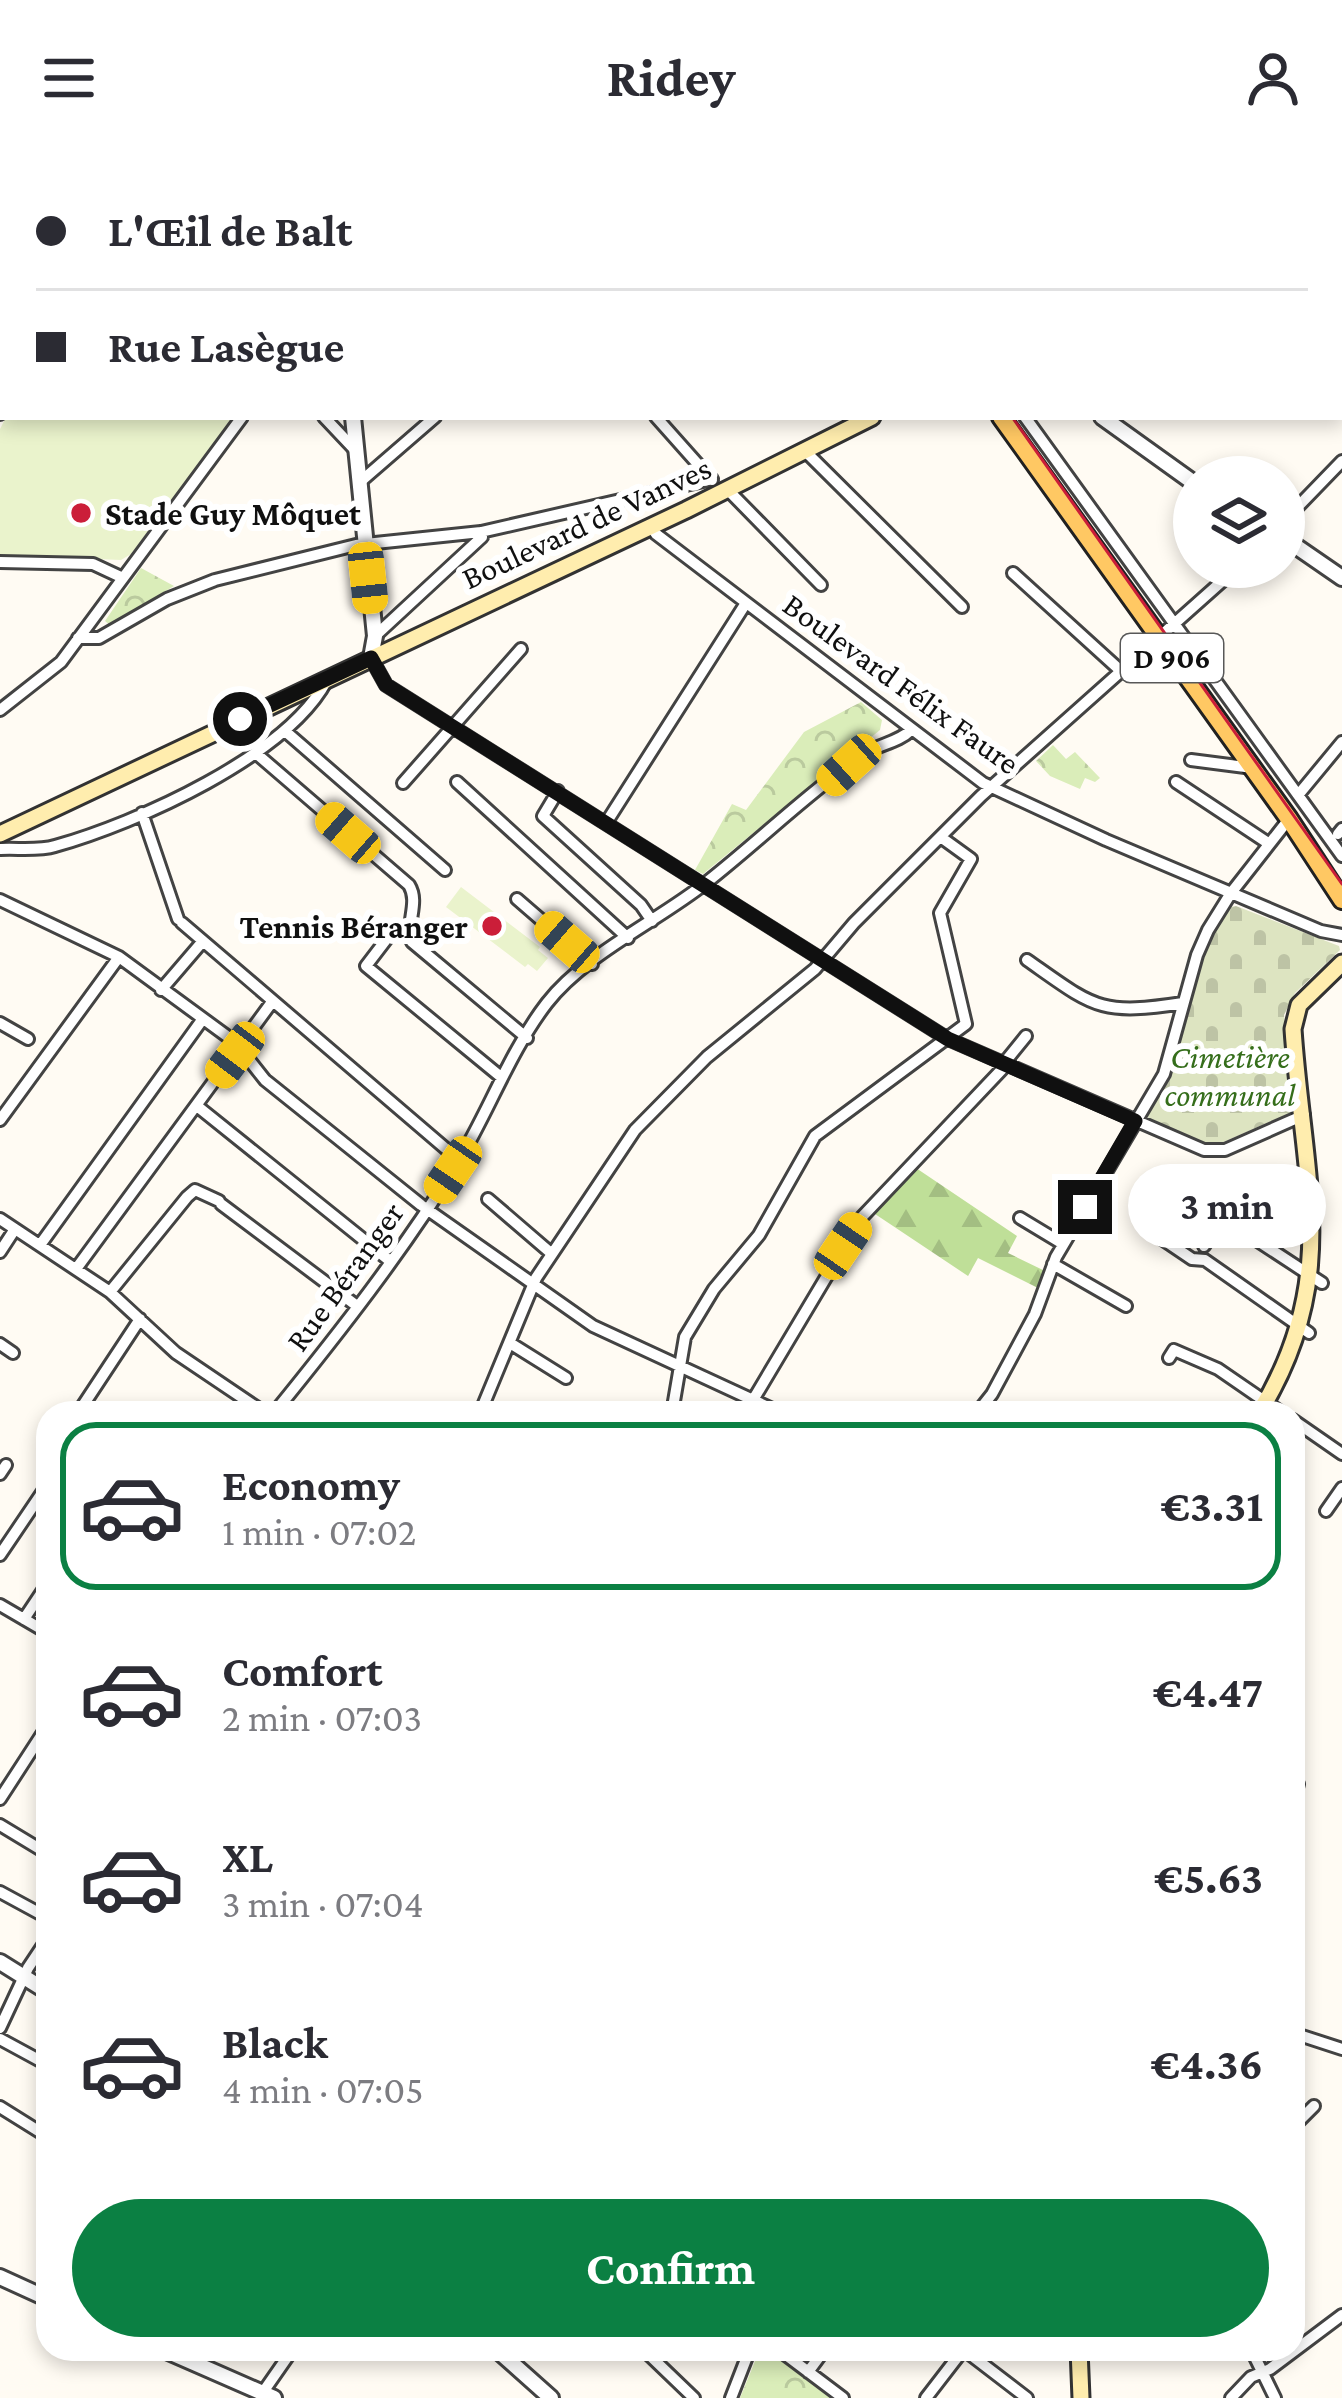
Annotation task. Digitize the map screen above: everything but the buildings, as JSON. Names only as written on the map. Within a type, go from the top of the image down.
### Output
[{"type":"main road","name":"Boulevard de Vanves","points":[[0,834],[328,678],[377,648],[650,524],[716,484],[805,451],[866,420]]},
{"type":"main road","name":"D 906","points":[[1003,420],[1342,900]]},
{"type":"main road","points":[[1275,1401],[1309,1333],[1322,1283],[1324,1246],[1294,1014],[1342,963]]},
{"type":"main road","points":[[1079,2361],[1081,2398]]},
{"type":"street","points":[[0,710],[61,662],[240,420]]},
{"type":"street","points":[[327,420],[357,452]]},
{"type":"street","points":[[353,420],[377,648],[386,685],[948,1039],[1193,1147],[1218,1152],[1306,1114]]},
{"type":"street","points":[[360,482],[432,420]]},
{"type":"street","points":[[659,420],[716,484],[821,585]]},
{"type":"street","points":[[1027,420],[1342,856]]},
{"type":"street","points":[[1106,420],[1173,468]]},
{"type":"street","points":[[805,451],[962,608]]},
{"type":"street","points":[[1305,499],[1342,461]]},
{"type":"street","points":[[79,638],[99,638],[167,599],[215,580],[365,543],[482,532],[716,484]]},
{"type":"street","name":"Boulevard Félix Faure","points":[[650,524],[656,534],[992,788],[1321,931],[1342,935]]},
{"type":"street","points":[[377,648],[482,532]]},
{"type":"street","points":[[1305,552],[1342,578]]},
{"type":"street","points":[[0,562],[93,564],[123,578]]},
{"type":"street","points":[[1013,573],[1122,672]]},
{"type":"street","points":[[484,1401],[532,1286],[641,1124],[707,1057],[822,960],[992,788],[1214,588]]},
{"type":"street","points":[[606,823],[746,603]]},
{"type":"street","points":[[403,783],[521,649]]},
{"type":"street","points":[[0,849],[52,847],[142,813],[257,755],[309,708],[328,678]]},
{"type":"street","name":"Rue Béranger","points":[[283,1401],[428,1207],[546,1004],[592,964],[703,886],[866,752],[910,730]]},
{"type":"street","points":[[285,731],[445,870]]},
{"type":"street","points":[[1299,794],[1340,749]]},
{"type":"street","points":[[257,755],[409,885],[414,896],[412,942],[527,1037]]},
{"type":"street","points":[[1191,760],[1253,768]]},
{"type":"street","points":[[457,782],[628,938]]},
{"type":"street","points":[[1176,782],[1268,844]]},
{"type":"street","points":[[558,791],[543,816],[641,904],[652,921]]},
{"type":"street","points":[[142,813],[180,921],[459,1160]]},
{"type":"street","points":[[986,1401],[1035,1314],[1064,1244],[1164,1074],[1197,955],[1232,893],[1289,819]]},
{"type":"street","points":[[674,1401],[685,1337],[714,1289],[759,1235],[815,1136],[966,1024],[940,913],[971,863],[968,855],[942,838]]},
{"type":"street","points":[[517,898],[592,964]]},
{"type":"street","points":[[0,900],[118,957],[240,1049],[265,1080],[421,1205],[592,1326],[753,1400],[862,1217],[1026,1036]]},
{"type":"street","points":[[409,934],[392,932],[366,965],[501,1077]]},
{"type":"street","points":[[161,990],[203,941]]},
{"type":"street","points":[[0,1120],[118,957]]},
{"type":"street","points":[[1027,960],[1089,1003],[1128,1011],[1183,1003]]},
{"type":"street","points":[[76,1269],[272,1002]]},
{"type":"street","points":[[40,1245],[202,1020]]},
{"type":"street","points":[[0,1023],[28,1039]]},
{"type":"street","points":[[196,1106],[390,1262]]},
{"type":"street","points":[[110,1292],[195,1190],[220,1203],[357,1306]]},
{"type":"street","points":[[488,1198],[552,1254]]},
{"type":"street","points":[[1174,1207],[1155,1234],[1192,1259],[1205,1260],[1309,1333]]},
{"type":"street","points":[[1020,1218],[1064,1244]]},
{"type":"street","points":[[1204,1246],[1222,1218],[1322,1283]]},
{"type":"street","points":[[0,1219],[110,1292],[176,1353],[247,1401]]},
{"type":"street","points":[[0,1252],[15,1229]]},
{"type":"street","points":[[1054,1264],[1126,1306]]},
{"type":"street","points":[[86,1401],[140,1318]]},
{"type":"street","points":[[510,1343],[566,1378]]},
{"type":"street","points":[[0,1344],[14,1353]]},
{"type":"street","points":[[1169,1358],[1174,1350],[1218,1369],[1259,1401]]},
{"type":"street","points":[[1305,1428],[1342,1454]]},
{"type":"street","points":[[1326,1511],[1342,1488]]},
{"type":"street","points":[[0,1556],[36,1502]]},
{"type":"street","points":[[24,1619],[36,1601]]},
{"type":"street","points":[[0,1605],[36,1626]]},
{"type":"street","points":[[0,1799],[4,1784],[36,1741]]},
{"type":"street","points":[[0,1825],[36,1847]]},
{"type":"street","points":[[0,1892],[36,1912]]},
{"type":"street","points":[[0,2028],[36,1958]]},
{"type":"street","points":[[0,1962],[36,1984]]},
{"type":"street","points":[[1305,2037],[1342,2049]]},
{"type":"street","points":[[0,2039],[36,2058]]},
{"type":"street","points":[[1305,2115],[1314,2106]]},
{"type":"street","points":[[0,2107],[36,2130]]},
{"type":"street","points":[[1,2279],[36,2294]]},
{"type":"street","points":[[1305,2341],[1342,2315]]},
{"type":"street","points":[[188,2361],[265,2396],[286,2361]]},
{"type":"street","points":[[509,2361],[551,2398]]},
{"type":"street","points":[[655,2361],[694,2398]]},
{"type":"street","points":[[731,2398],[746,2361]]},
{"type":"street","points":[[794,2361],[843,2398]]},
{"type":"street","points":[[808,2372],[816,2361]]},
{"type":"street","points":[[926,2398],[954,2361]]},
{"type":"street","points":[[978,2361],[1025,2397]]},
{"type":"street","points":[[1257,2361],[1275,2398]]},
{"type":"street","points":[[1231,2398],[1251,2377],[1277,2361]]},
{"type":"green space","name":"Stade Guy Môquet","points":[[4,420],[231,420],[131,554],[121,560],[0,555],[0,429]]},
{"type":"green space","points":[[141,568],[174,586],[110,625],[105,621]]},
{"type":"green space","points":[[861,702],[882,720],[880,730],[703,874],[695,870],[732,804],[746,810],[804,732]]},
{"type":"green space","points":[[1053,745],[1066,759],[1075,752],[1100,778],[1095,782],[1085,778],[1080,789],[1050,776],[1036,761]]},
{"type":"green space","name":"Tennis Béranger","points":[[461,887],[540,947],[548,958],[537,971],[528,964],[525,967],[446,907]]},
{"type":"green space","name":"Cimetière communal","points":[[1230,907],[1340,950],[1295,993],[1284,1015],[1292,1112],[1219,1144],[1205,1144],[1146,1113],[1202,953]]},
{"type":"green space","points":[[916,1168],[1017,1236],[1008,1253],[1045,1271],[1038,1288],[978,1258],[968,1276],[875,1214]]},
{"type":"green space","points":[[755,2361],[783,2361],[831,2398],[740,2398]]},
{"type":"tram line","points":[[1014,420],[1342,884]]},
{"type":"place","name":"Stade Guy Môquet","points":[[81,513]]},
{"type":"place","name":"Tennis Béranger","points":[[492,926]]},
{"type":"route","points":[[240,719],[371,658],[386,685],[948,1039],[1135,1121],[1085,1207]]}]
